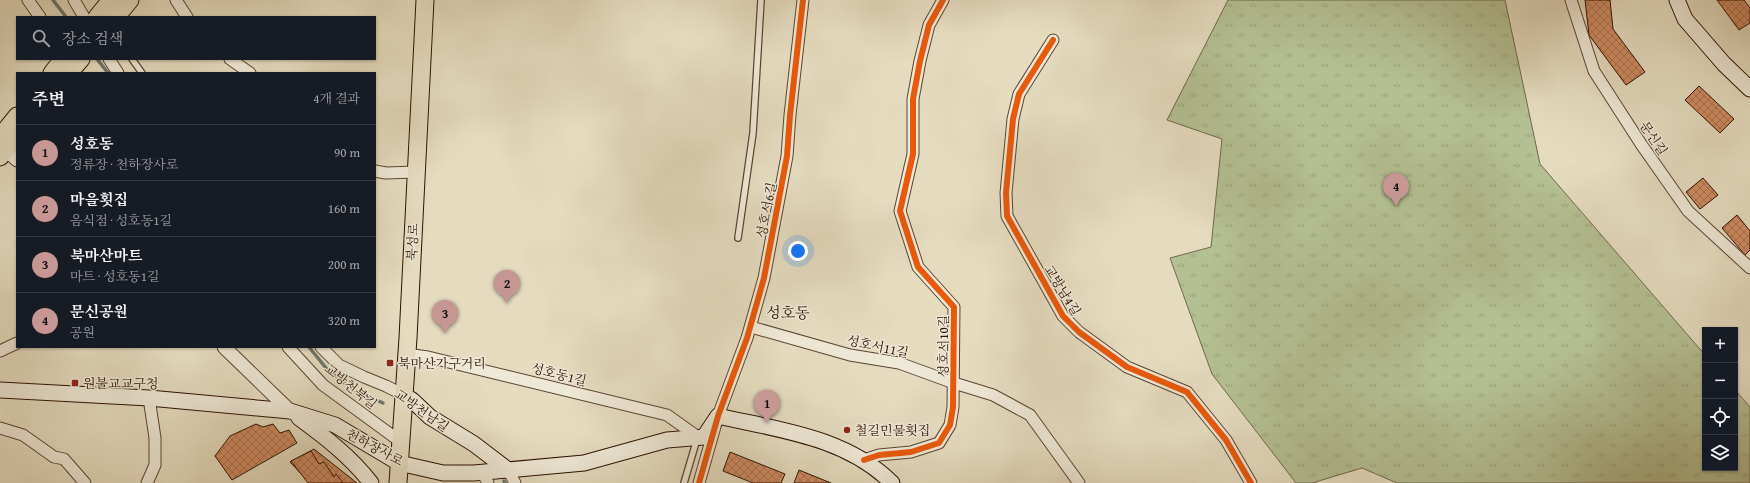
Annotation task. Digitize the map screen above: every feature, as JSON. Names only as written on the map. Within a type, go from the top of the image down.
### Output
[{"type":"main road","points":[[98,16],[111,0]]},
{"type":"main road","points":[[117,16],[130,0]]},
{"type":"main road","name":"북성로","points":[[398,483],[426,0]]},
{"type":"main road","points":[[1677,0],[1685,19],[1724,64],[1750,89]]},
{"type":"main road","points":[[53,72],[62,60]]},
{"type":"main road","points":[[70,72],[80,60]]},
{"type":"main road","points":[[4,150],[16,119]]},
{"type":"main road","points":[[4,150],[16,137]]},
{"type":"main road","name":"천하장사로","points":[[0,390],[149,398],[290,411],[335,425],[399,463],[443,473],[481,476],[511,477],[584,463],[667,440],[698,437]]},
{"type":"main road","name":"교방천남길","points":[[404,395],[430,416],[474,444],[511,477]]},
{"type":"main road","points":[[290,411],[326,438],[360,470],[371,483]]},
{"type":"main road","points":[[698,437],[704,437],[718,416],[818,439],[864,460],[874,466],[892,483]]},
{"type":"main road","points":[[431,483],[481,476]]},
{"type":"street","points":[[28,0],[39,16]]},
{"type":"street","points":[[74,0],[83,16]]},
{"type":"street","points":[[176,0],[186,16]]},
{"type":"street","name":"성호서6길","points":[[699,483],[718,416],[739,362],[764,278],[787,156],[803,0]]},
{"type":"street","name":"성호서10길","points":[[864,460],[879,455],[911,452],[939,443],[950,425],[953,407],[954,383],[954,307],[918,267],[900,211],[913,154],[913,99],[920,61],[929,25],[942,0]]},
{"type":"street","name":"문신길","points":[[1571,0],[1594,71],[1641,144],[1688,211],[1750,268]]},
{"type":"street","name":"교방남4길","points":[[1053,40],[1019,94],[1013,119],[1006,186],[1007,216],[1063,316],[1079,332],[1127,367],[1187,392],[1226,440],[1251,483]]},
{"type":"street","points":[[63,60],[69,72]]},
{"type":"street","points":[[110,60],[117,72]]},
{"type":"street","points":[[231,60],[249,72]]},
{"type":"street","points":[[376,172],[416,172]]},
{"type":"street","name":"성호서11길","points":[[750,327],[850,355],[899,363],[954,383],[993,395],[1030,415],[1079,483]]},
{"type":"street","points":[[0,351],[16,343]]},
{"type":"street","points":[[225,348],[290,411]]},
{"type":"street","name":"교방천북길","points":[[289,348],[323,385],[401,442]]},
{"type":"street","name":"교방천남길","points":[[322,348],[340,365],[364,378],[386,386],[404,395]]},
{"type":"street","name":"성호동1길","points":[[406,354],[428,357],[667,416],[698,437]]},
{"type":"street","points":[[148,483],[154,465],[155,438],[149,398]]},
{"type":"street","points":[[0,428],[23,435],[54,457],[64,459],[85,483]]},
{"type":"lane","points":[[738,238],[753,133],[761,0]]},
{"type":"lane","points":[[133,60],[141,72]]},
{"type":"lane","points":[[684,483],[698,437]]},
{"type":"green space","points":[[1228,0],[1505,0],[1540,164],[1702,352],[1702,471],[1738,471],[1738,393],[1750,407],[1750,483],[1397,483],[1362,468],[1312,483],[1296,483],[1212,374],[1170,258],[1211,247],[1222,139],[1167,120]]},
{"type":"building","points":[[1585,0],[1610,0],[1613,29],[1645,72],[1626,85],[1589,35]]},
{"type":"building","points":[[1717,0],[1744,0],[1750,8],[1750,23],[1739,30]]},
{"type":"building","points":[[1699,86],[1734,119],[1720,133],[1685,100]]},
{"type":"building","points":[[1703,178],[1718,195],[1700,209],[1686,192]]},
{"type":"building","points":[[1737,215],[1750,231],[1750,250],[1745,255],[1722,228]]},
{"type":"building","points":[[256,424],[263,427],[273,424],[280,433],[289,430],[297,443],[232,480],[215,456],[230,436]]},
{"type":"building","points":[[314,449],[357,483],[310,483],[290,462]]},
{"type":"building","points":[[311,451],[319,464],[324,462],[334,477],[336,474],[343,483],[308,483],[291,461]]},
{"type":"building","points":[[730,452],[785,474],[781,483],[753,483],[723,471]]},
{"type":"building","points":[[799,470],[831,483],[794,483]]},
{"type":"waterway","points":[[53,0],[65,16]]},
{"type":"waterway","points":[[98,60],[107,72]]},
{"type":"waterway","points":[[310,348],[326,368],[352,389],[383,403]]},
{"type":"cycle path","points":[[699,483],[718,416],[747,338],[764,278],[787,156],[803,0]]},
{"type":"cycle path","points":[[864,460],[879,455],[911,452],[939,443],[950,425],[953,407],[954,307],[918,267],[900,211],[913,154],[913,99],[920,61],[929,25],[943,0]]},
{"type":"cycle path","points":[[1053,40],[1019,94],[1013,119],[1006,193],[1007,216],[1063,316],[1079,332],[1127,367],[1187,392],[1226,440],[1251,483]]},
{"type":"place","name":"문신공원","points":[[1396,206]]},
{"type":"place","name":"마을횟집","points":[[507,303]]},
{"type":"place","name":"북마산마트","points":[[445,333]]},
{"type":"place","name":"북마산가구거리","points":[[390,363]]},
{"type":"place","name":"원불교교구청","points":[[75,383]]},
{"type":"place","name":"성호동","points":[[767,423]]},
{"type":"place","name":"철길민물횟집","points":[[847,430]]},
{"type":"district","name":"성호동","points":[[788,313]]}]
